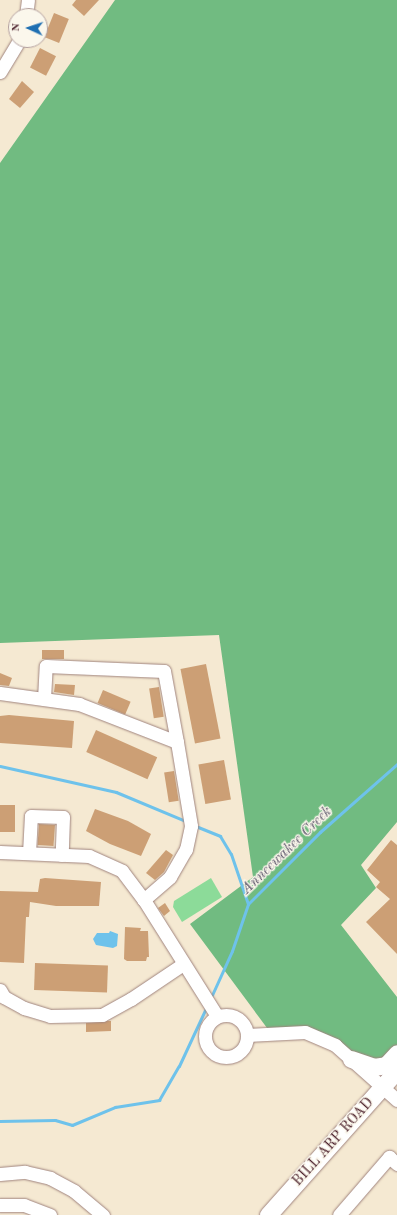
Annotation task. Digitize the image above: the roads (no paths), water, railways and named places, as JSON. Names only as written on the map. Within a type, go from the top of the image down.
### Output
[{"type":"main road","points":[[351,1059],[374,1067],[386,1065],[397,1053]]},
{"type":"main road","name":"BILL ARP ROAD","points":[[268,1215],[397,1070]]},
{"type":"street","points":[[0,72],[14,48]]},
{"type":"street","points":[[44,699],[46,666],[164,671],[178,742],[191,826],[186,849],[170,877],[144,900]]},
{"type":"street","points":[[0,693],[79,704],[178,742]]},
{"type":"street","points":[[29,853],[31,816],[63,817],[62,855]]},
{"type":"street","points":[[0,852],[89,856],[122,871],[144,900],[217,1016]]},
{"type":"street","points":[[0,990],[4,997],[24,1008],[50,1016],[102,1015],[131,999],[183,964]]},
{"type":"street","points":[[217,1016],[235,1017],[242,1023],[247,1035],[247,1040],[241,1052],[219,1057],[206,1043],[210,1021],[217,1016]]},
{"type":"street","points":[[247,1035],[304,1032],[335,1045],[397,1100]]},
{"type":"street","points":[[339,1215],[389,1157],[397,1164]]},
{"type":"street","points":[[0,1174],[25,1172],[50,1178],[74,1191],[103,1215]]},
{"type":"street","points":[[0,1205],[24,1205],[50,1215]]},
{"type":"water","points":[[110,931],[118,934],[117,946],[113,948],[96,945],[93,939],[97,933],[109,933]]},
{"type":"waterway","name":"Anneewakee Creek","points":[[212,995],[232,951],[248,904],[320,832],[397,764]]},
{"type":"waterway","points":[[0,766],[116,792],[183,820]]},
{"type":"waterway","points":[[198,827],[220,836],[231,854],[248,904]]},
{"type":"waterway","points":[[0,1121],[55,1120],[72,1125],[115,1107],[159,1100],[179,1066],[205,1010]]}]
